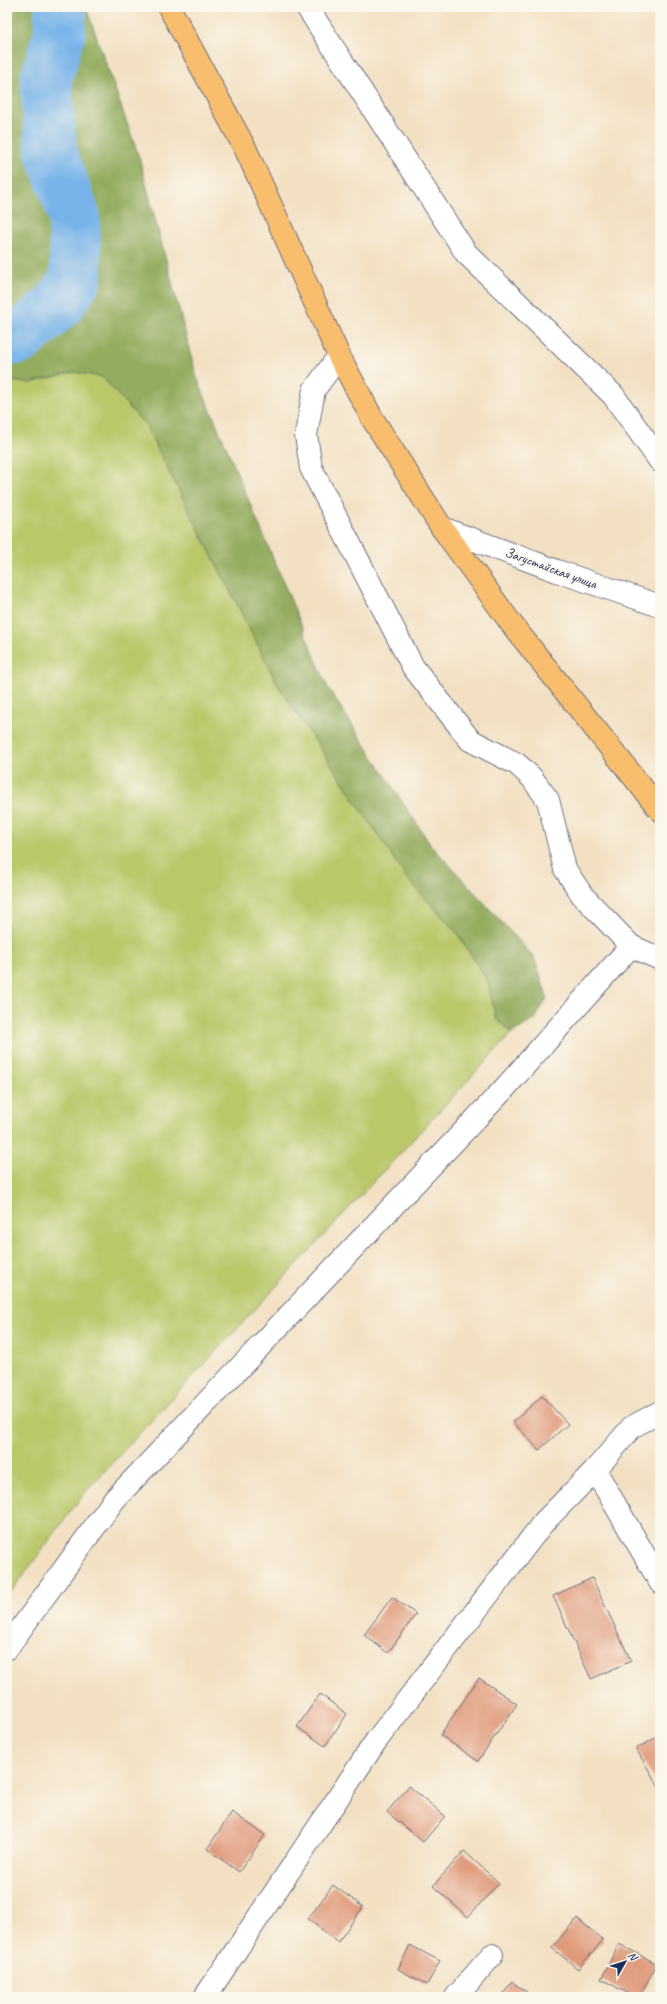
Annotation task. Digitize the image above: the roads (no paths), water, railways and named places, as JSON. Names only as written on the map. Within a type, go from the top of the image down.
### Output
[{"type":"main road","points":[[169,7],[246,150],[340,356],[372,418],[442,528],[513,626],[660,810]]},
{"type":"street","points":[[307,7],[466,253],[613,395],[660,461]]},
{"type":"street","points":[[340,356],[314,390],[306,435],[311,468],[413,667],[470,740],[517,764],[532,778],[548,800],[565,869],[582,895],[631,946],[660,959]]},
{"type":"street","name":"Загустайская улица","points":[[442,528],[557,571],[660,606]]},
{"type":"street","points":[[7,1648],[114,1500],[504,1090],[631,946]]},
{"type":"street","points":[[205,1997],[376,1741],[543,1523],[596,1470],[632,1427],[660,1412]]},
{"type":"street","points":[[596,1470],[660,1582]]},
{"type":"street","points":[[456,1997],[492,1955]]},
{"type":"waterway","points":[[7,340],[20,338],[59,304],[76,278],[74,215],[51,152],[46,79],[60,32],[60,7]]}]
